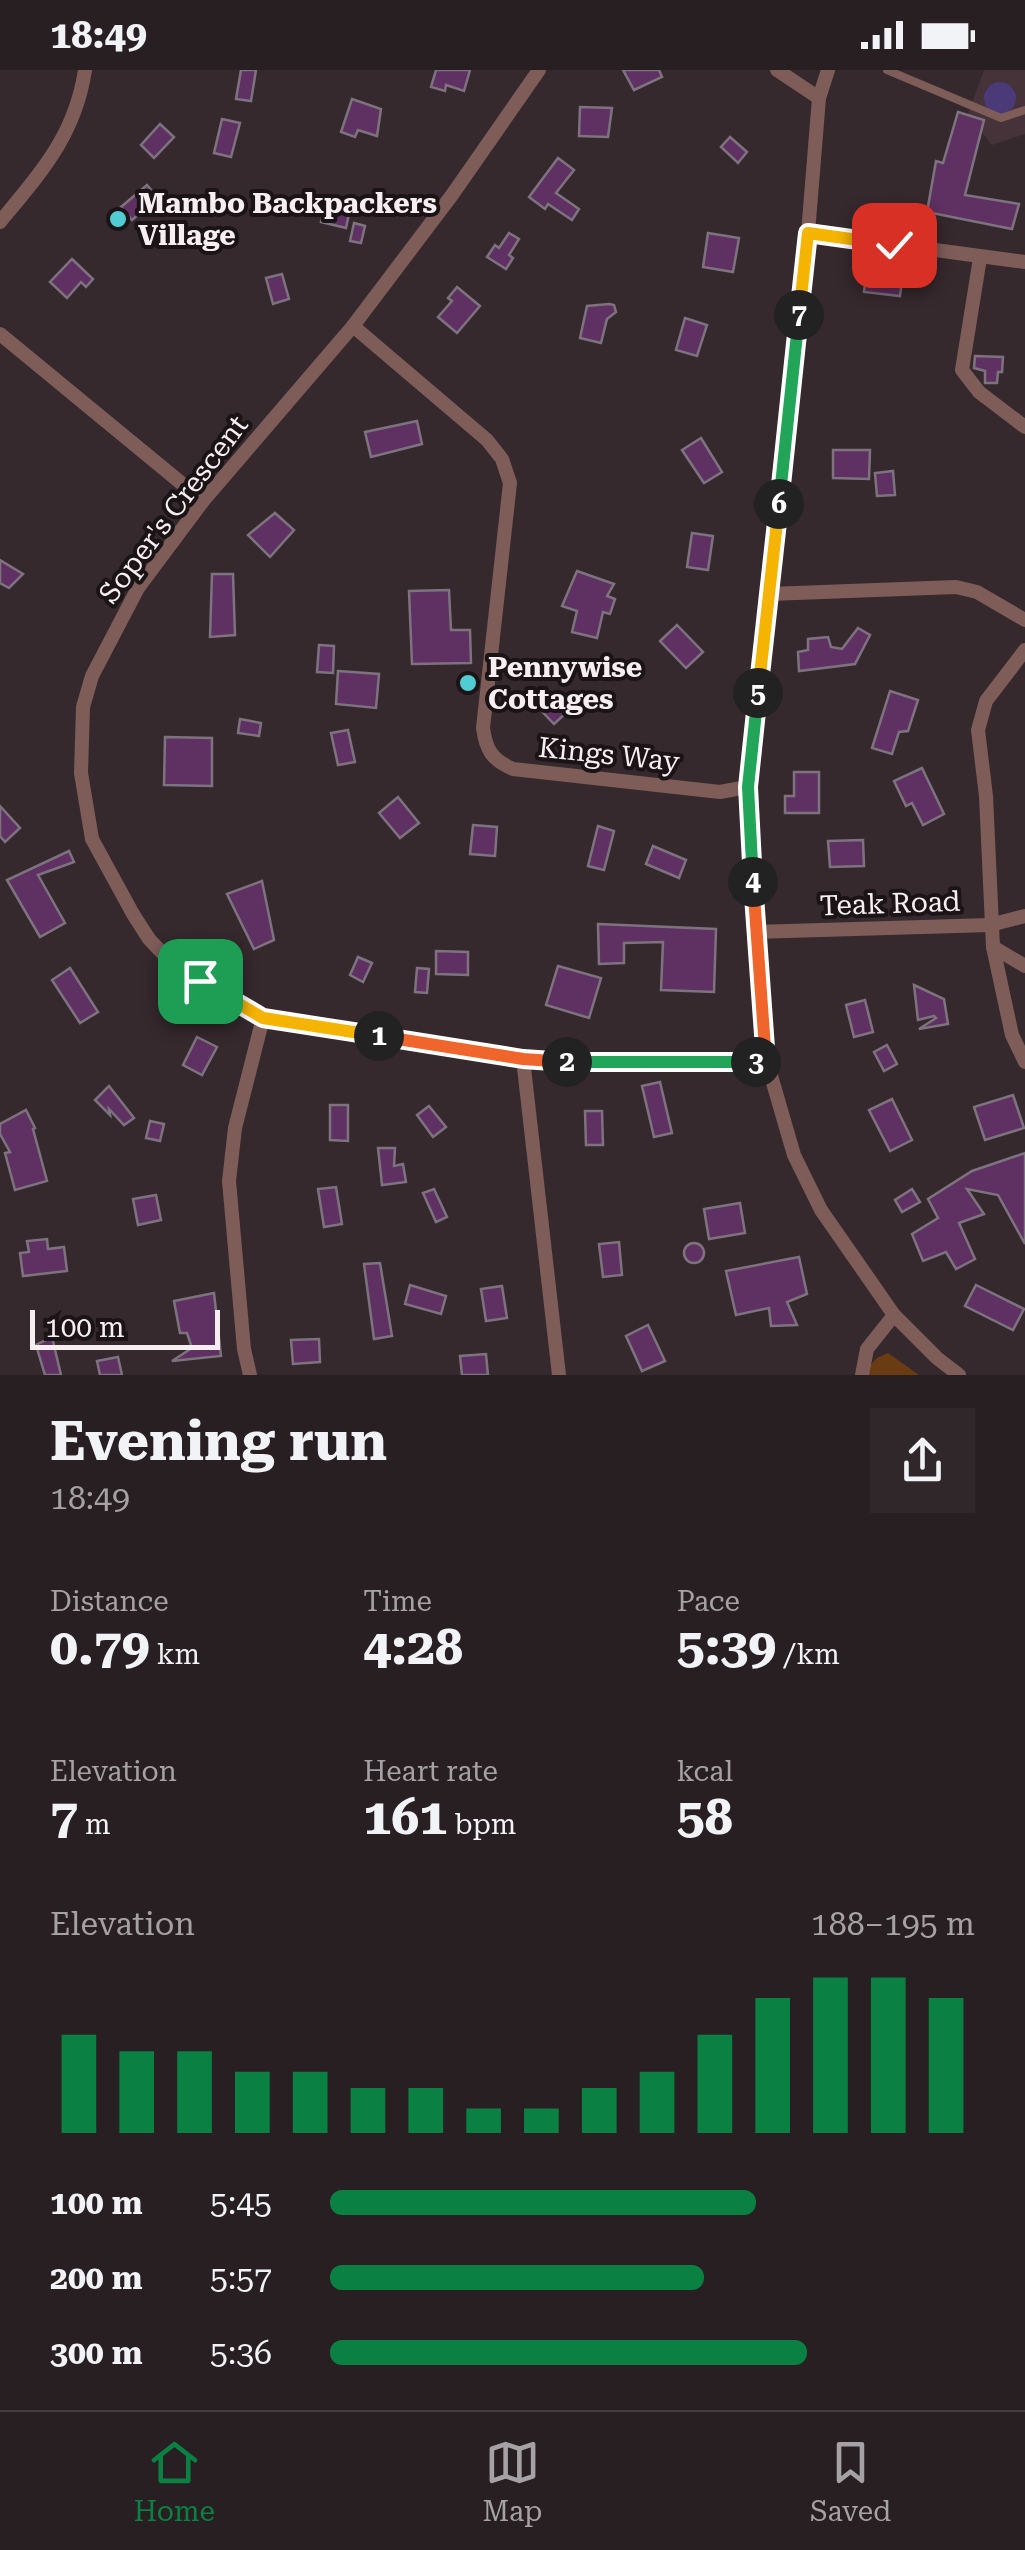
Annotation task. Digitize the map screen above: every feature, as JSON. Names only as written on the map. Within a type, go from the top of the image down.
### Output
[{"type":"street","points":[[0,222],[59,148],[75,116],[86,70]]},
{"type":"street","name":"Soper's Crescent","points":[[539,70],[452,195],[353,326],[203,500],[138,588],[92,676],[83,707],[81,773],[92,840],[149,940],[200,981],[263,1018],[523,1059],[618,1065],[766,1062]]},
{"type":"street","points":[[778,70],[819,98]]},
{"type":"street","points":[[828,70],[819,98],[748,787],[766,1062],[794,1156],[821,1210],[894,1315],[936,1358],[959,1375]]},
{"type":"street","points":[[808,233],[1025,262]]},
{"type":"street","points":[[980,258],[962,370],[979,392],[1025,428]]},
{"type":"street","name":"Kings Way","points":[[353,326],[487,440],[502,459],[510,482],[483,728],[486,749],[498,763],[513,769],[720,792],[748,787]]},
{"type":"street","points":[[0,334],[203,500]]},
{"type":"street","points":[[769,594],[956,587],[977,592],[1025,620]]},
{"type":"street","points":[[1025,650],[992,692],[979,716],[978,730],[986,796],[993,947],[1025,1062]]},
{"type":"street","name":"Teak Road","points":[[756,932],[990,925],[1025,916]]},
{"type":"street","points":[[993,947],[1025,966]]},
{"type":"street","points":[[250,1375],[244,1349],[229,1181],[235,1128],[263,1018]]},
{"type":"street","points":[[523,1059],[559,1375]]},
{"type":"street","points":[[862,1375],[867,1348],[894,1315]]},
{"type":"lane","points":[[887,70],[1001,118],[1025,110]]},
{"type":"shaded area","points":[[984,70],[1025,70],[1025,134],[992,145],[968,114]]},
{"type":"shaded area","points":[[1000,82],[1011,87],[1016,98],[1011,109],[1000,114],[989,109],[984,98],[989,87]]},
{"type":"shaded area","points":[[888,1353],[919,1375],[867,1375],[867,1369],[877,1358]]},
{"type":"building","points":[[241,70],[256,70],[251,101],[236,99]]},
{"type":"building","points":[[436,70],[470,70],[464,91],[446,85],[445,91],[431,87]]},
{"type":"building","points":[[623,70],[659,70],[662,77],[634,90]]},
{"type":"building","points":[[352,99],[381,109],[377,136],[358,130],[355,137],[341,132]]},
{"type":"building","points":[[580,107],[612,108],[608,137],[579,136]]},
{"type":"building","points":[[958,112],[984,120],[965,195],[1019,204],[1012,229],[927,212],[936,161],[943,163]]},
{"type":"building","points":[[222,119],[240,123],[231,157],[214,153]]},
{"type":"building","points":[[160,124],[174,137],[154,158],[141,145]]},
{"type":"building","points":[[730,137],[747,152],[738,163],[721,147]]},
{"type":"building","points":[[558,158],[574,170],[556,193],[579,209],[572,220],[548,204],[545,209],[529,197]]},
{"type":"building","points":[[147,185],[158,198],[132,220],[121,207]]},
{"type":"building","points":[[324,208],[349,214],[346,228],[321,222]]},
{"type":"building","points":[[354,223],[365,226],[361,243],[350,241]]},
{"type":"building","points":[[509,233],[519,239],[506,269],[487,257]]},
{"type":"building","points":[[708,233],[739,238],[733,272],[703,267]]},
{"type":"building","points":[[72,259],[93,279],[86,287],[81,282],[67,298],[50,282]]},
{"type":"building","points":[[282,274],[289,299],[273,304],[266,278]]},
{"type":"building","points":[[866,276],[902,280],[900,296],[864,292]]},
{"type":"building","points":[[457,287],[480,306],[457,333],[438,317],[452,301],[448,298]]},
{"type":"building","points":[[614,305],[616,312],[607,319],[601,343],[580,338],[587,306]]},
{"type":"building","points":[[685,318],[707,325],[697,356],[676,350]]},
{"type":"building","points":[[975,356],[1003,357],[997,383],[985,383],[985,371],[974,368]]},
{"type":"building","points":[[417,421],[422,444],[371,457],[365,432]]},
{"type":"building","points":[[701,438],[722,472],[704,483],[682,450]]},
{"type":"building","points":[[833,450],[870,450],[869,479],[833,478]]},
{"type":"building","points":[[893,471],[895,495],[877,496],[875,473]]},
{"type":"building","points":[[275,513],[294,530],[270,557],[248,535]]},
{"type":"building","points":[[692,533],[713,536],[708,570],[687,567]]},
{"type":"building","points":[[0,560],[23,574],[9,588],[0,583]]},
{"type":"building","points":[[577,571],[614,584],[607,596],[615,599],[610,614],[603,612],[597,638],[572,632],[577,611],[562,606]]},
{"type":"building","points":[[212,574],[233,574],[235,635],[210,637]]},
{"type":"building","points":[[449,590],[451,630],[470,630],[471,663],[412,664],[409,591]]},
{"type":"building","points":[[677,625],[703,652],[686,668],[660,641]]},
{"type":"building","points":[[858,628],[870,635],[855,664],[799,671],[798,652],[808,650],[808,639],[828,637],[831,647],[842,649]]},
{"type":"building","points":[[319,645],[334,646],[333,673],[317,672]]},
{"type":"building","points":[[338,671],[379,674],[376,708],[336,704]]},
{"type":"building","points":[[890,691],[918,700],[908,731],[899,732],[892,754],[872,748]]},
{"type":"building","points":[[546,692],[566,713],[554,724],[535,704]]},
{"type":"building","points":[[240,719],[261,723],[259,736],[238,733]]},
{"type":"building","points":[[348,730],[355,762],[338,765],[331,733]]},
{"type":"building","points":[[165,737],[212,738],[212,786],[164,785]]},
{"type":"building","points":[[922,768],[944,814],[923,825],[912,803],[906,806],[894,781]]},
{"type":"building","points":[[794,772],[819,772],[819,813],[785,813],[785,796],[794,796]]},
{"type":"building","points":[[398,797],[419,823],[400,838],[379,813]]},
{"type":"building","points":[[0,806],[20,828],[5,842],[0,836]]},
{"type":"building","points":[[473,825],[497,827],[495,856],[470,854]]},
{"type":"building","points":[[598,826],[614,831],[604,870],[588,866]]},
{"type":"building","points":[[863,840],[864,866],[830,867],[828,841]]},
{"type":"building","points":[[653,846],[686,860],[679,878],[646,864]]},
{"type":"building","points":[[69,851],[74,862],[38,875],[65,923],[40,937],[7,880]]},
{"type":"building","points":[[262,881],[274,940],[254,949],[227,894]]},
{"type":"building","points":[[598,924],[716,929],[714,992],[661,990],[663,942],[624,943],[624,963],[599,964]]},
{"type":"building","points":[[436,951],[468,952],[468,975],[436,974]]},
{"type":"building","points":[[358,957],[372,963],[363,982],[350,975]]},
{"type":"building","points":[[558,966],[601,978],[589,1018],[546,1005]]},
{"type":"building","points":[[70,968],[98,1012],[80,1023],[52,980]]},
{"type":"building","points":[[417,968],[429,969],[427,993],[415,992]]},
{"type":"building","points":[[914,985],[944,999],[948,1024],[919,1029],[936,1018],[918,1020]]},
{"type":"building","points":[[865,1000],[873,1032],[854,1037],[846,1005]]},
{"type":"building","points":[[197,1037],[217,1047],[202,1075],[183,1065]]},
{"type":"building","points":[[887,1045],[897,1064],[884,1071],[874,1052]]},
{"type":"building","points":[[660,1082],[672,1133],[654,1137],[642,1086]]},
{"type":"building","points":[[109,1086],[134,1118],[124,1125],[95,1100]]},
{"type":"building","points":[[1013,1095],[1024,1128],[985,1140],[974,1107]]},
{"type":"building","points":[[892,1099],[912,1140],[890,1151],[869,1110]]},
{"type":"building","points":[[330,1105],[348,1105],[348,1141],[330,1140]]},
{"type":"building","points":[[429,1106],[446,1127],[433,1137],[417,1115]]},
{"type":"building","points":[[26,1110],[35,1128],[47,1181],[15,1190],[5,1153],[10,1152],[0,1134],[0,1124]]},
{"type":"building","points":[[585,1111],[602,1111],[603,1145],[586,1145]]},
{"type":"building","points":[[150,1121],[164,1124],[160,1141],[146,1138]]},
{"type":"building","points":[[378,1148],[395,1148],[394,1166],[403,1164],[406,1182],[382,1185]]},
{"type":"building","points":[[1025,1153],[1025,1244],[998,1195],[967,1189],[984,1214],[959,1223],[975,1259],[956,1269],[946,1252],[923,1261],[912,1234],[938,1218],[928,1199],[972,1171]]},
{"type":"building","points":[[336,1187],[342,1224],[324,1227],[318,1189]]},
{"type":"building","points":[[434,1189],[447,1217],[436,1222],[423,1193]]},
{"type":"building","points":[[912,1189],[920,1202],[902,1212],[895,1200]]},
{"type":"building","points":[[156,1195],[161,1220],[138,1225],[133,1199]]},
{"type":"building","points":[[740,1203],[745,1233],[709,1239],[704,1209]]},
{"type":"building","points":[[47,1239],[48,1249],[64,1247],[67,1271],[23,1276],[20,1253],[29,1252],[27,1241]]},
{"type":"building","points":[[619,1242],[622,1275],[603,1277],[599,1244]]},
{"type":"building","points":[[694,1243],[704,1253],[694,1263],[684,1253]]},
{"type":"building","points":[[799,1257],[807,1294],[787,1302],[797,1325],[771,1326],[769,1308],[736,1315],[726,1271]]},
{"type":"building","points":[[380,1263],[392,1336],[374,1339],[364,1264]]},
{"type":"building","points":[[410,1285],[446,1296],[441,1314],[405,1304]]},
{"type":"building","points":[[976,1285],[1024,1309],[1013,1330],[965,1306]]},
{"type":"building","points":[[502,1286],[507,1318],[486,1321],[481,1289]]},
{"type":"building","points":[[214,1293],[221,1356],[172,1361],[192,1348],[187,1333],[180,1333],[174,1301]]},
{"type":"building","points":[[648,1325],[665,1361],[642,1371],[626,1336]]},
{"type":"building","points":[[52,1337],[61,1375],[45,1375],[36,1345]]},
{"type":"building","points":[[319,1339],[320,1362],[293,1364],[291,1340]]},
{"type":"building","points":[[486,1354],[488,1375],[462,1375],[460,1356]]},
{"type":"building","points":[[118,1357],[122,1375],[100,1375],[97,1361]]},
{"type":"place","name":"Mambo Backpackers Village","points":[[118,219]]},
{"type":"place","name":"Pennywise Cottages","points":[[468,683]]},
{"type":"route","points":[[200,981],[263,1018],[523,1059],[618,1065],[766,1062],[748,787],[808,233],[894,245]]}]
